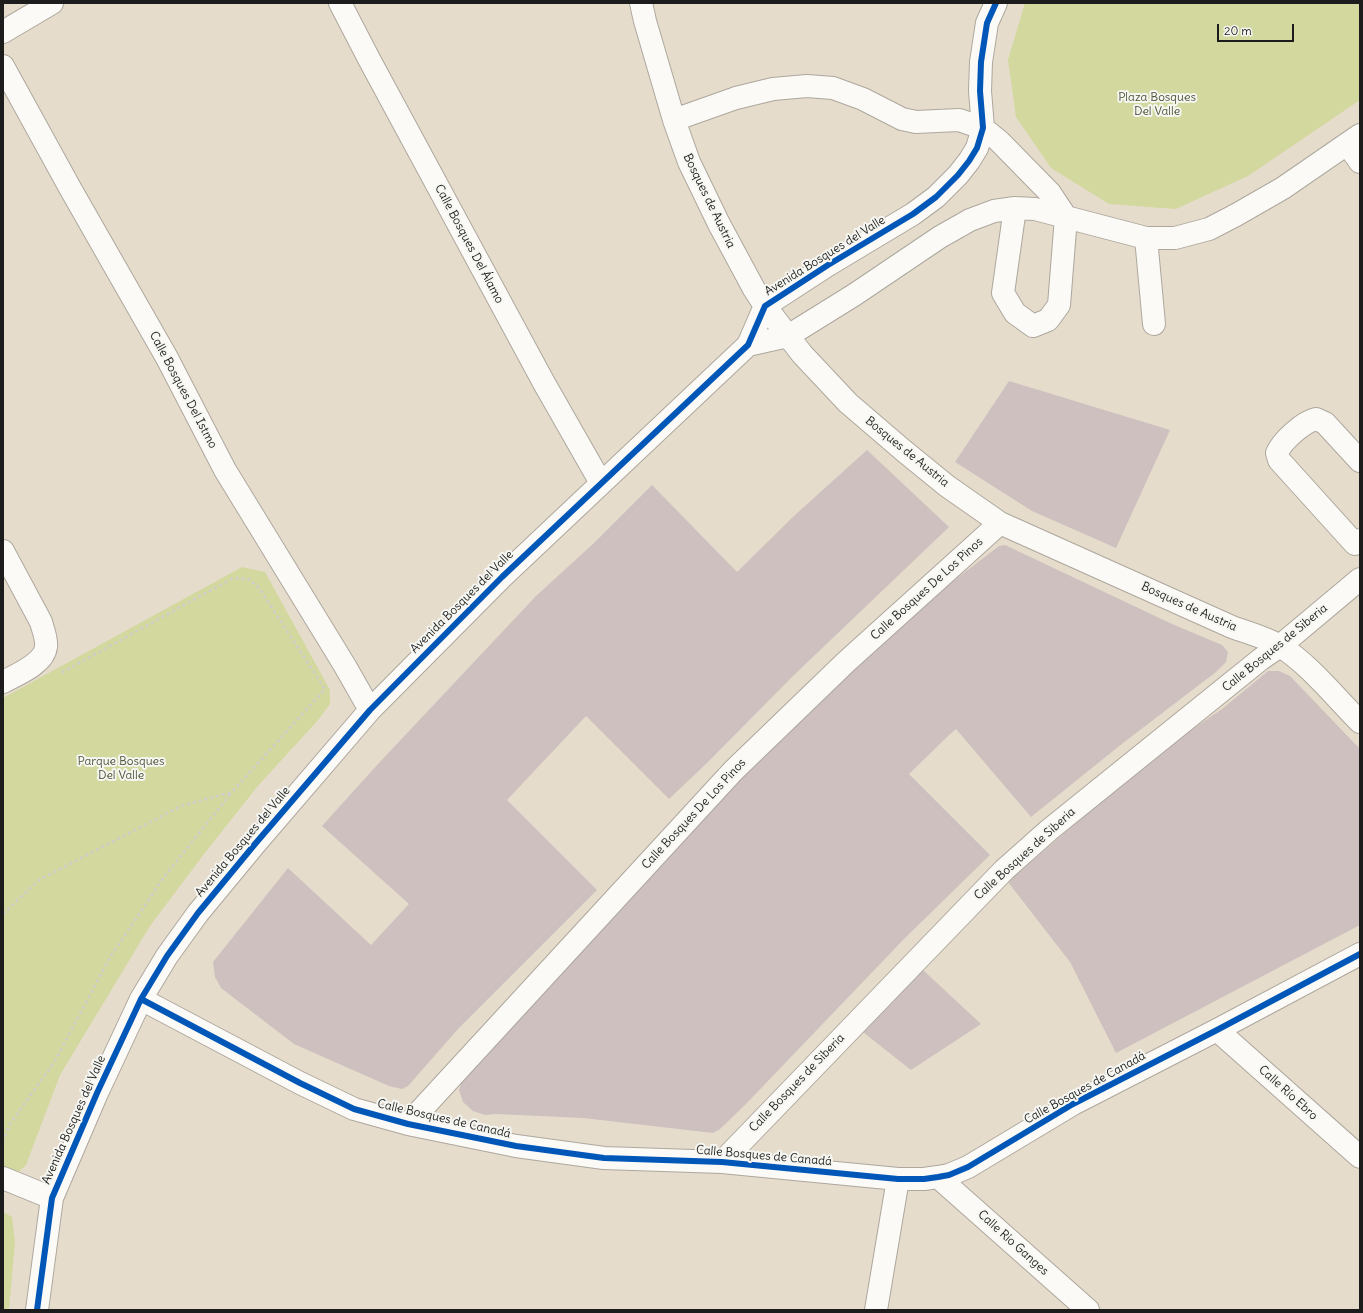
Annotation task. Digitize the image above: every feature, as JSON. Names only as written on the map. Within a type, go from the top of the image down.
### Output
[{"type":"street","points":[[3,32],[52,3]]},
{"type":"street","name":"Calle Bosques Del Álamo","points":[[340,3],[376,73],[540,376],[601,483]]},
{"type":"street","name":"Bosques de Austria","points":[[641,3],[674,120],[689,162],[719,224],[754,289],[765,306],[802,354],[848,403],[947,486],[1000,524],[1232,627],[1280,646],[1295,656],[1360,722]]},
{"type":"street","name":"Avenida Bosques del Valle","points":[[37,1310],[52,1198],[96,1093],[141,999],[167,956],[198,913],[370,710],[502,577],[748,345],[765,306],[828,265],[913,214],[936,197],[958,175],[977,148],[983,128],[980,91],[981,62],[987,23],[996,3]]},
{"type":"street","name":"Calle Bosques Del Istmo","points":[[3,66],[70,188],[167,358],[226,470],[345,666],[370,710]]},
{"type":"street","points":[[674,120],[743,96],[773,89],[807,86],[833,88],[863,99],[902,119],[916,122],[959,120],[983,128],[999,140],[1050,193],[1066,217],[1059,305],[1048,320],[1033,326],[1015,313],[1003,293],[1015,208]]},
{"type":"street","points":[[748,345],[788,336],[854,295],[940,237],[970,220],[994,212],[1015,208],[1035,209],[1146,238],[1175,238],[1209,229],[1283,188],[1354,140],[1360,162]]},
{"type":"street","points":[[1146,238],[1154,324]]},
{"type":"street","points":[[1358,545],[1279,460],[1276,453],[1281,445],[1305,423],[1316,419],[1328,426],[1360,461]]},
{"type":"street","name":"Calle Bosques De Los Pinos","points":[[408,1124],[733,770],[846,662],[1000,524]]},
{"type":"street","points":[[3,551],[41,622],[45,634],[46,645],[45,652],[35,664],[3,682]]},
{"type":"street","name":"Calle Bosques de Siberia","points":[[722,1162],[1004,870],[1049,830],[1261,659],[1280,646],[1360,579]]},
{"type":"street","name":"Calle Bosques de Canadá","points":[[141,999],[300,1083],[354,1109],[408,1124],[516,1146],[604,1158],[722,1162],[898,1179],[924,1179],[949,1175],[968,1167],[1073,1104],[1360,954]]},
{"type":"street","name":"Calle Río Ebro","points":[[1217,1030],[1360,1157]]},
{"type":"street","name":"Calle Río Ganges","points":[[938,1177],[1088,1310]]},
{"type":"street","points":[[3,1178],[52,1198]]},
{"type":"street","points":[[876,1310],[898,1179]]},
{"type":"path","points":[[3,1142],[10,1124],[55,1061],[108,959],[164,877],[232,792],[325,689],[258,588],[249,579],[233,578],[59,674]]},
{"type":"path","points":[[3,914],[39,880],[181,806],[232,792]]},
{"type":"green space","name":"Plaza Bosques Del Valle","points":[[1025,3],[1360,3],[1360,100],[1248,176],[1176,209],[1109,204],[1051,168],[1016,117],[1008,60]]},
{"type":"green space","name":"Parque Bosques Del Valle","points":[[242,567],[265,572],[330,690],[330,704],[319,719],[257,787],[150,926],[60,1075],[26,1165],[15,1175],[3,1174],[3,698]]},
{"type":"green space","points":[[3,1212],[12,1217],[15,1242],[9,1310],[3,1310]]},
{"type":"building","points":[[1009,381],[1170,430],[1116,548],[1032,511],[955,462]]},
{"type":"building","points":[[867,450],[949,527],[793,676],[669,799],[586,716],[507,800],[597,890],[458,1029],[408,1086],[402,1089],[389,1086],[294,1044],[221,988],[215,977],[213,962],[288,868],[371,945],[409,904],[322,826],[378,764],[536,596],[594,543],[652,485],[737,572],[795,515]]},
{"type":"building","points":[[1005,545],[1172,624],[1222,645],[1228,652],[1226,662],[1216,672],[1123,743],[1031,817],[956,729],[948,736],[909,774],[990,855],[904,939],[745,1105],[720,1129],[713,1133],[583,1118],[496,1114],[485,1115],[473,1111],[463,1102],[459,1090],[463,1078],[700,816],[910,614],[999,546]]},
{"type":"building","points":[[1268,671],[1279,671],[1290,676],[1360,749],[1360,925],[1116,1053],[1070,962],[1008,882],[1129,777],[1175,741],[1222,709]]},
{"type":"building","points":[[923,970],[981,1024],[911,1070],[863,1032]]},
{"type":"cycle path","points":[[37,1310],[52,1198],[97,1093],[141,999],[167,956],[198,913],[370,710],[502,577],[748,345],[765,306],[828,265],[913,214],[936,197],[958,175],[977,148],[983,128],[980,91],[981,62],[987,23],[996,3]]},
{"type":"cycle path","points":[[141,999],[300,1083],[354,1109],[408,1124],[516,1146],[604,1158],[722,1162],[898,1179],[924,1179],[949,1175],[968,1167],[1073,1104],[1360,954]]}]
